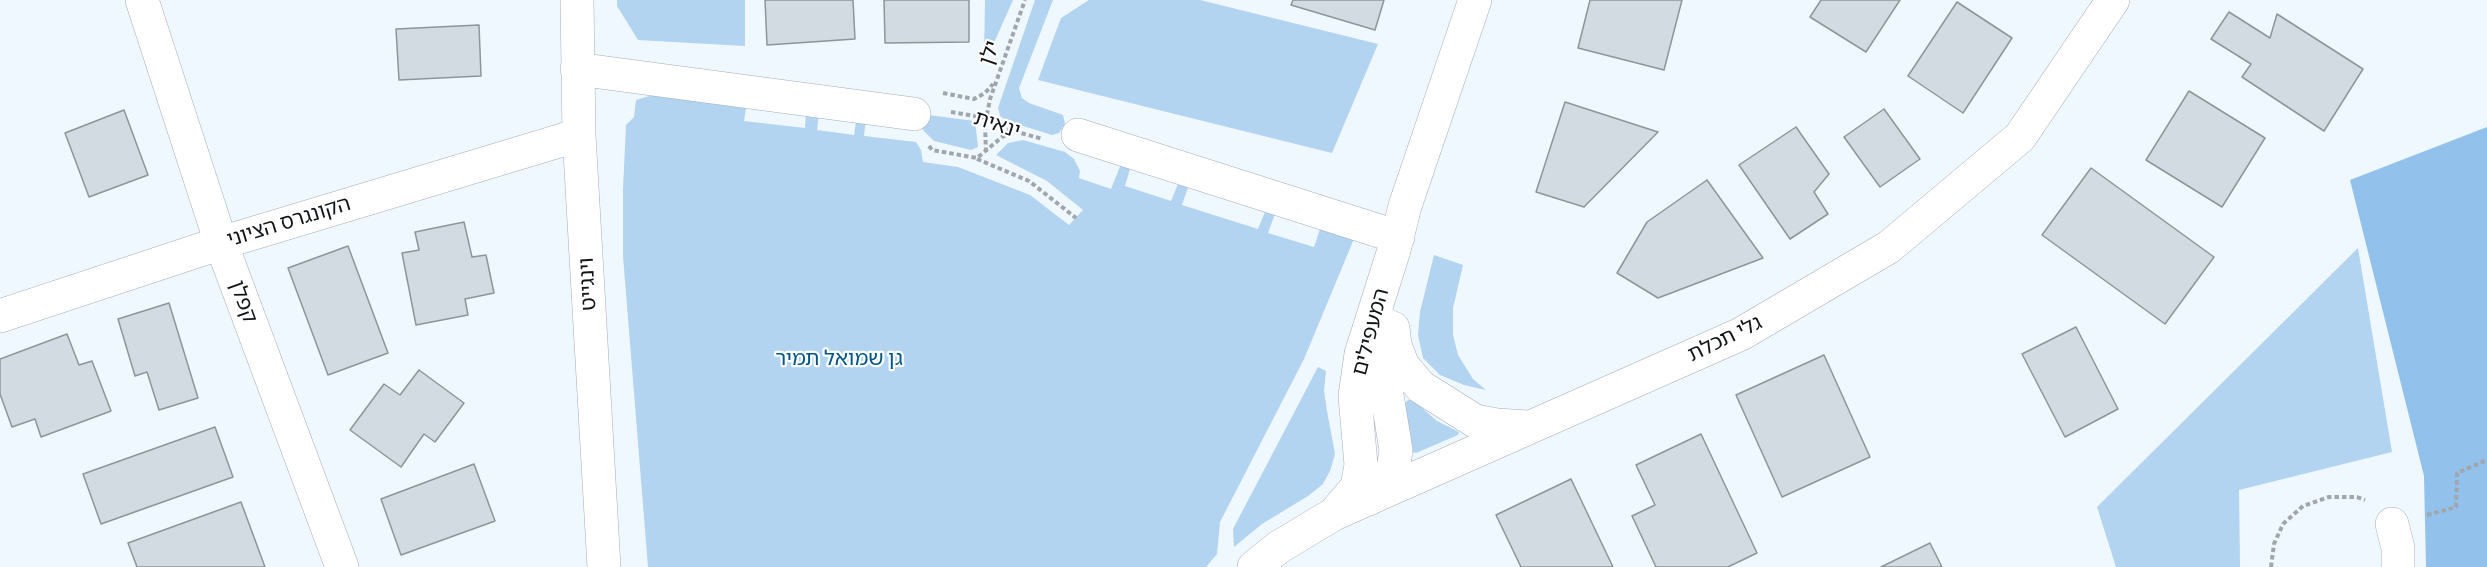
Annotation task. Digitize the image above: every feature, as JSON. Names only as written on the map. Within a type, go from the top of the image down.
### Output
[{"type":"street","name":"קפלן","points":[[142,0],[221,243],[342,567]]},
{"type":"street","name":"וינגייט","points":[[577,0],[579,135],[604,567]]},
{"type":"street","name":"המעפילים","points":[[1334,514],[1357,487],[1361,465],[1355,396],[1362,354],[1396,244],[1405,206],[1475,0]]},
{"type":"street","name":"גלי תכלת","points":[[1254,567],[1279,547],[1334,514],[1741,334],[1889,248],[2020,137],[2113,0]]},
{"type":"street","points":[[577,69],[921,111]]},
{"type":"street","name":"הקונגרס הציוני","points":[[0,316],[221,243],[579,135]]},
{"type":"street","points":[[1078,135],[1396,244]]},
{"type":"street","name":"המעפילים","points":[[1367,501],[1393,470],[1396,450],[1381,359],[1396,244]]},
{"type":"street","name":"המעפילים","points":[[1389,289],[1395,345],[1403,366],[1421,387],[1475,421],[1527,428]]},
{"type":"street","points":[[2392,524],[2398,548],[2398,567]]},
{"type":"path","name":"ילן","points":[[986,152],[987,118],[996,82],[1025,0]]},
{"type":"path","points":[[996,82],[985,93],[974,99],[930,91],[915,128],[932,150],[977,159],[1029,181],[1076,218]]},
{"type":"path","name":"ינאית","points":[[921,111],[987,118],[998,127],[1072,147],[1078,135]]},
{"type":"path","points":[[977,159],[1002,136],[1016,131]]},
{"type":"path","points":[[2271,567],[2274,544],[2283,524],[2303,506],[2328,496],[2357,496],[2376,504],[2392,524],[2456,507],[2457,474],[2487,460]]},
{"type":"green space","points":[[617,0],[745,0],[745,46],[638,40],[617,6]]},
{"type":"green space","points":[[985,0],[1013,0],[993,45],[984,59]]},
{"type":"green space","points":[[1035,0],[1053,0],[1019,88],[1022,98],[1029,103],[1063,115],[1065,124],[1059,133],[1052,135],[1007,121],[1000,116],[998,108]]},
{"type":"green space","points":[[1089,0],[1200,0],[1378,44],[1332,153],[1038,80],[1061,18]]},
{"type":"green space","name":"גן שמואל תמיר","points":[[653,95],[746,108],[744,121],[805,128],[806,112],[819,114],[817,130],[854,135],[857,115],[866,117],[864,136],[916,142],[921,150],[923,162],[958,167],[1030,195],[1069,225],[1083,210],[1047,181],[996,155],[1008,143],[1023,140],[1065,152],[1074,159],[1080,171],[1079,178],[1111,189],[1123,159],[1132,162],[1125,186],[1171,201],[1180,179],[1190,182],[1182,205],[1258,229],[1267,207],[1276,211],[1268,233],[1314,247],[1322,223],[1356,234],[1304,359],[1220,522],[1217,554],[1206,567],[648,567],[623,256],[623,189],[626,125],[634,117],[636,100]]},
{"type":"green space","points":[[928,115],[975,121],[978,147],[971,150],[934,141],[923,130],[921,124]]},
{"type":"green space","points":[[2358,248],[2392,452],[2239,490],[2240,567],[2116,567],[2097,507]]},
{"type":"green space","points":[[1434,255],[1463,265],[1453,308],[1453,335],[1458,355],[1473,379],[1486,390],[1464,385],[1440,375],[1423,358],[1418,335],[1420,312]]},
{"type":"green space","points":[[1318,367],[1326,371],[1324,391],[1335,454],[1330,471],[1323,484],[1308,496],[1262,524],[1234,547],[1233,529]]},
{"type":"green space","points":[[1408,400],[1413,400],[1437,421],[1459,432],[1458,435],[1416,453],[1413,452],[1404,404]]},
{"type":"shaded area","points":[[2487,127],[2487,567],[2426,567],[2424,476],[2350,180]]},
{"type":"building","points":[[765,0],[853,0],[855,39],[767,45]]},
{"type":"building","points":[[884,0],[969,0],[969,42],[885,43]]},
{"type":"building","points":[[1293,0],[1384,0],[1375,30],[1291,5]]},
{"type":"building","points":[[1590,0],[1682,0],[1664,70],[1578,48]]},
{"type":"building","points":[[1821,0],[1900,0],[1866,52],[1810,17]]},
{"type":"building","points":[[1957,2],[2012,38],[1963,113],[1908,76]]},
{"type":"building","points":[[2229,12],[2270,38],[2277,14],[2363,69],[2324,131],[2242,77],[2251,64],[2211,39]]},
{"type":"building","points":[[479,25],[481,76],[399,80],[396,29]]},
{"type":"building","points":[[2189,91],[2265,138],[2222,207],[2146,160]]},
{"type":"building","points":[[1565,102],[1658,132],[1584,207],[1536,192]]},
{"type":"building","points":[[1884,109],[1920,159],[1880,187],[1844,137]]},
{"type":"building","points":[[124,110],[148,175],[89,197],[65,133]]},
{"type":"building","points":[[1796,127],[1829,174],[1814,192],[1828,214],[1790,239],[1739,165]]},
{"type":"building","points":[[2091,168],[2214,257],[2165,324],[2042,235]]},
{"type":"building","points":[[1707,180],[1763,258],[1658,298],[1617,273],[1647,222]]},
{"type":"building","points":[[464,222],[472,257],[486,255],[494,293],[465,299],[468,315],[416,325],[402,253],[419,250],[415,232]]},
{"type":"building","points":[[348,246],[388,353],[328,375],[288,268]]},
{"type":"building","points":[[169,303],[198,398],[159,410],[147,372],[135,376],[118,319]]},
{"type":"building","points":[[2076,327],[2118,409],[2065,437],[2022,354]]},
{"type":"building","points":[[67,334],[79,365],[92,361],[111,411],[41,437],[35,419],[12,427],[0,394],[0,359]]},
{"type":"building","points":[[1824,355],[1870,457],[1782,497],[1736,395]]},
{"type":"building","points":[[419,370],[464,403],[435,442],[424,434],[401,467],[350,430],[384,384],[400,395]]},
{"type":"building","points":[[215,427],[233,477],[101,524],[83,474]]},
{"type":"building","points":[[1701,434],[1757,553],[1728,567],[1656,567],[1632,516],[1655,505],[1636,465]]},
{"type":"building","points":[[474,464],[495,521],[401,555],[381,499]]},
{"type":"building","points":[[1571,479],[1613,567],[1521,567],[1496,515]]},
{"type":"building","points":[[241,502],[265,567],[137,567],[128,543]]},
{"type":"building","points":[[1930,543],[1942,567],[1881,567]]}]
